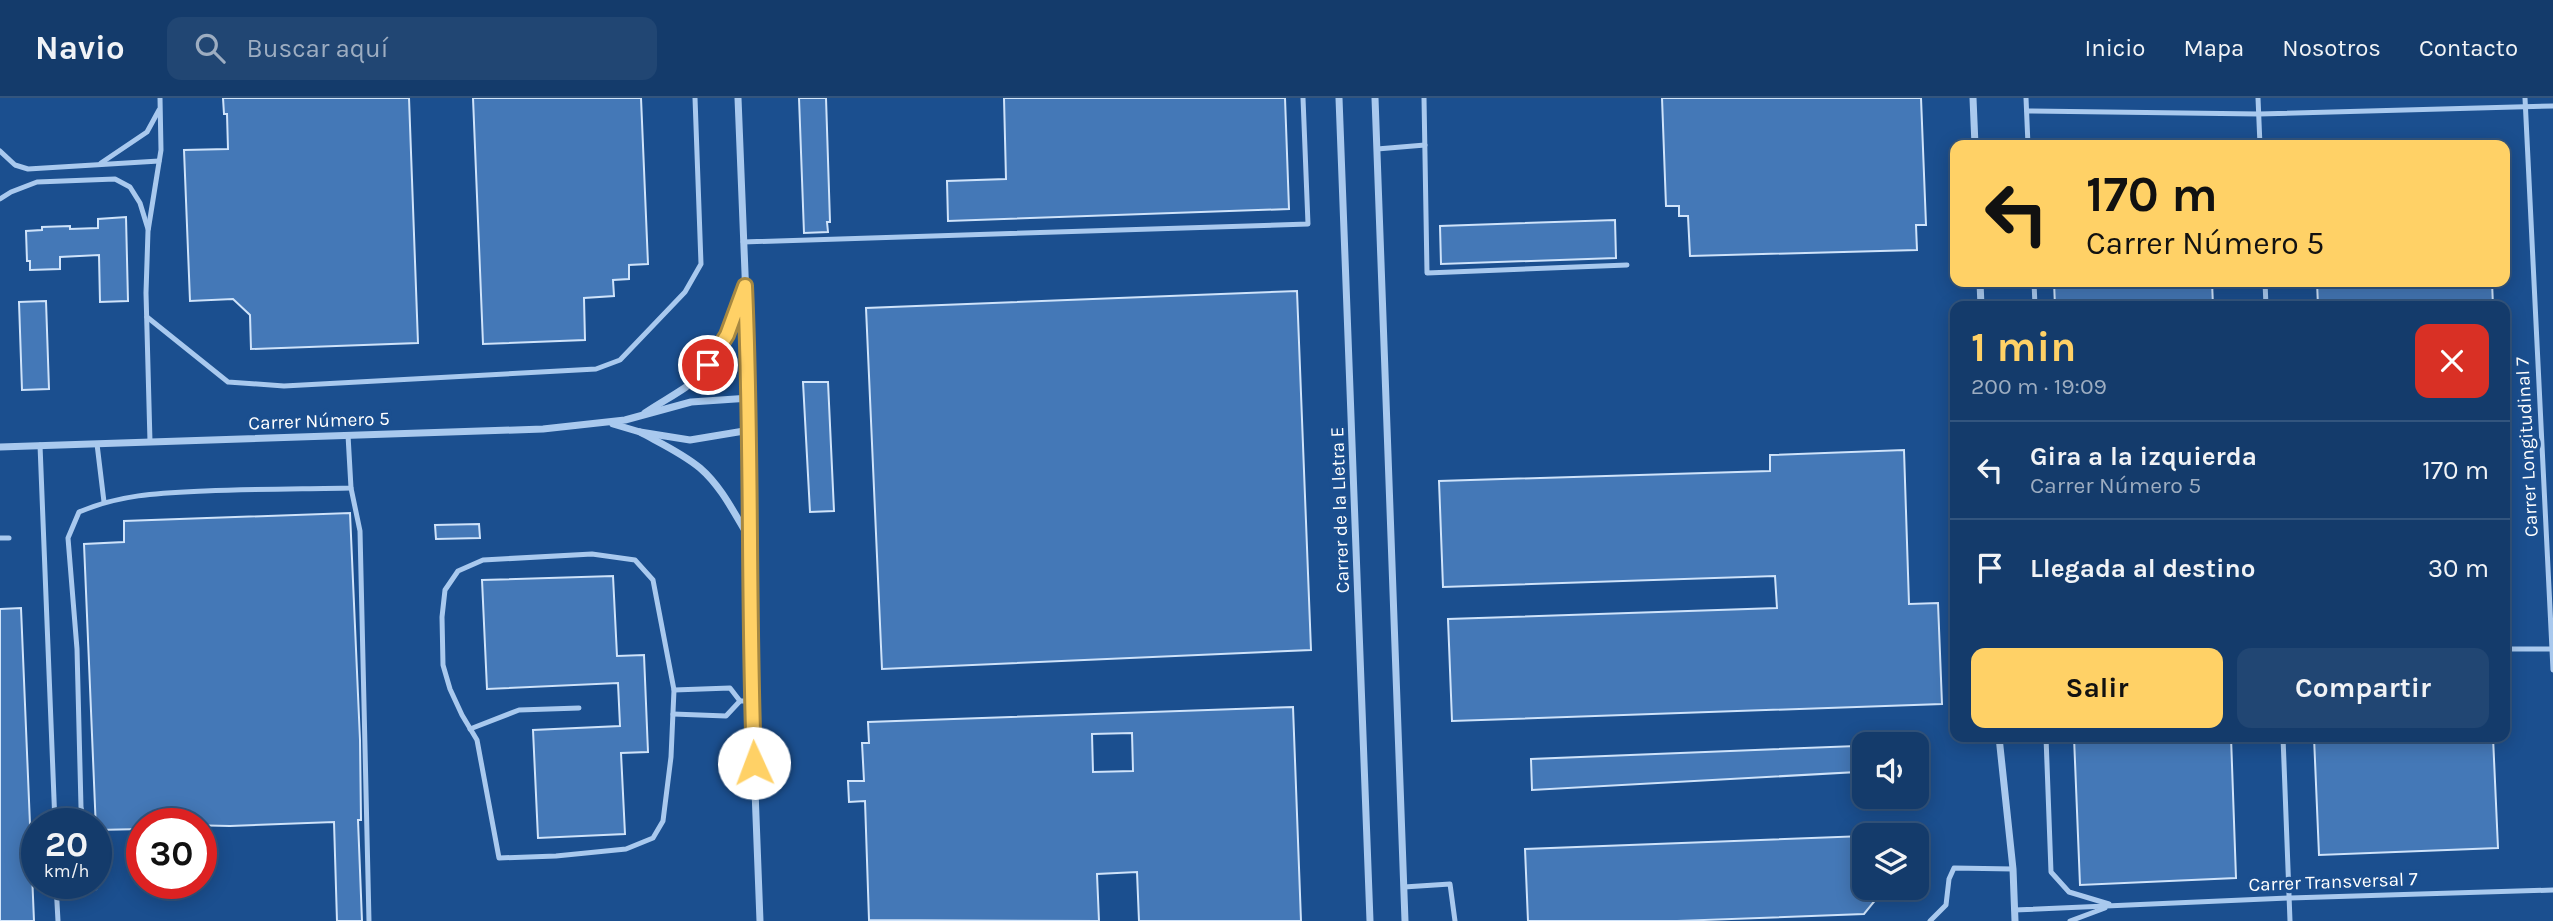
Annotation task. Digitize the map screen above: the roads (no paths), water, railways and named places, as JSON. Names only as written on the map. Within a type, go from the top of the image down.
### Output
[{"type":"street","points":[[738,98],[750,398],[752,701],[760,921]]},
{"type":"street","name":"Carrer de la Lletra E","points":[[1339,98],[1370,921]]},
{"type":"street","points":[[1375,98],[1405,921]]},
{"type":"street","points":[[1973,98],[1975,140]]},
{"type":"street","name":"Carrer Número 5","points":[[639,418],[687,386],[708,365],[727,335],[745,286]]},
{"type":"street","name":"Carrer Número 5","points":[[0,447],[542,429],[639,418],[691,402],[750,398]]},
{"type":"street","points":[[609,423],[639,432],[690,440],[750,430]]},
{"type":"street","points":[[639,432],[679,453],[701,469],[720,491],[750,540]]},
{"type":"street","points":[[2000,742],[2013,869],[2015,921]]},
{"type":"lane","points":[[150,442],[148,231],[159,161],[160,98]]},
{"type":"lane","points":[[147,317],[228,382],[284,386],[596,369],[608,365],[620,360],[685,292],[701,264],[695,98]]},
{"type":"lane","points":[[743,242],[1308,224],[1303,98]]},
{"type":"lane","points":[[1424,98],[1427,273],[1627,265]]},
{"type":"lane","points":[[2026,98],[2028,140]]},
{"type":"lane","points":[[2258,98],[2260,140]]},
{"type":"lane","name":"Carrer Longitudinal 7","points":[[2525,98],[2553,670]]},
{"type":"lane","points":[[2027,111],[2259,114],[2553,106]]},
{"type":"lane","points":[[98,164],[119,153],[147,132],[160,107]]},
{"type":"lane","points":[[1377,149],[1425,145]]},
{"type":"lane","points":[[0,151],[15,165],[27,169],[159,161]]},
{"type":"lane","points":[[0,199],[37,182],[115,179],[131,187],[140,203],[148,231]]},
{"type":"lane","points":[[348,435],[351,488],[360,531],[369,921]]},
{"type":"lane","points":[[97,444],[104,502]]},
{"type":"lane","points":[[40,445],[54,808]]},
{"type":"lane","points":[[81,808],[77,649],[68,538],[79,512],[104,502],[143,494],[351,488]]},
{"type":"lane","points":[[0,538],[9,538]]},
{"type":"lane","points":[[592,554],[635,559],[653,580],[674,690],[663,821],[653,838],[626,849],[499,858],[477,740],[450,690],[443,665],[442,617],[445,590],[458,571],[483,560],[592,554]]},
{"type":"lane","points":[[2510,649],[2552,649]]},
{"type":"lane","points":[[674,690],[730,688],[740,701]]},
{"type":"lane","points":[[673,714],[726,716],[740,701],[752,701]]},
{"type":"lane","points":[[470,729],[519,710],[579,708]]},
{"type":"lane","points":[[2046,742],[2051,872],[2069,892],[2115,906]]},
{"type":"lane","points":[[2283,742],[2290,921]]},
{"type":"lane","points":[[1930,921],[1946,905],[1949,879],[1954,868],[2013,869]]},
{"type":"lane","points":[[1404,887],[1450,884],[1455,921]]},
{"type":"lane","name":"Carrer Transversal 7","points":[[2014,910],[2553,890]]},
{"type":"lane","points":[[57,899],[58,921]]},
{"type":"lane","points":[[2070,921],[2115,906]]}]
